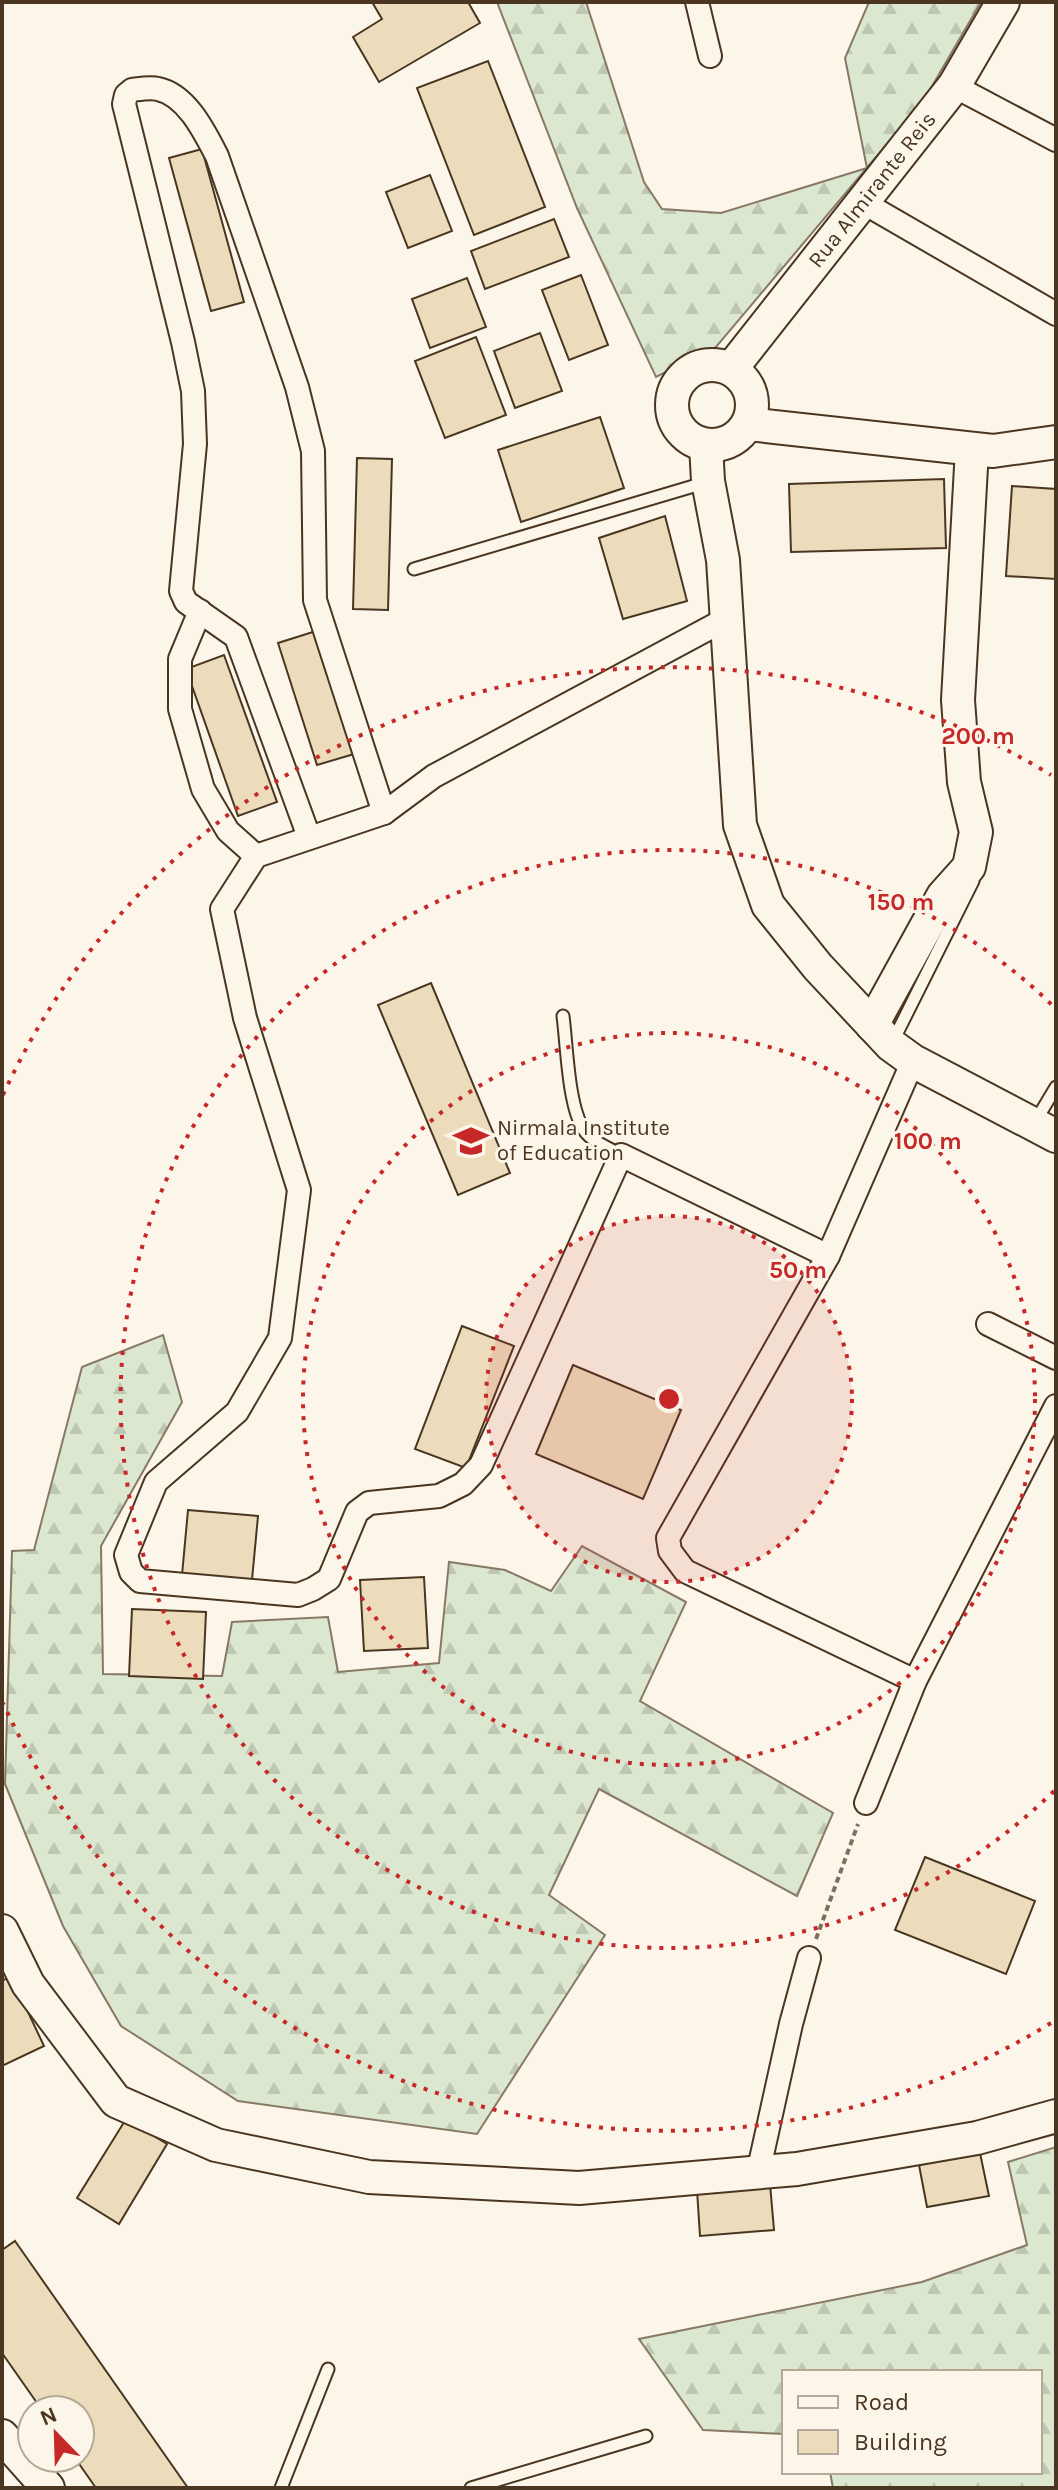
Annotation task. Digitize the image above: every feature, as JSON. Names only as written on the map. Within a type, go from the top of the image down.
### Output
[{"type":"main road","name":"Rua Almirante Reis","points":[[731,369],[954,86],[1003,2]]},
{"type":"main road","points":[[706,365],[731,369],[741,377],[752,399],[748,424],[730,441],[718,445],[693,441],[676,423],[672,411],[672,398],[683,376],[706,365]]},
{"type":"main road","points":[[748,424],[993,451],[1056,442]]},
{"type":"main road","points":[[706,445],[708,481],[723,560],[740,825],[768,905],[818,967],[892,1044],[1044,1131]]},
{"type":"main road","points":[[892,1044],[943,896],[969,867],[976,832],[964,782],[958,700],[972,449]]},
{"type":"main road","points":[[2,1931],[28,1984],[116,2101],[216,2145],[369,2177],[579,2188],[758,2173],[977,2138],[1056,2116]]},
{"type":"main road","points":[[2,2436],[48,2488]]},
{"type":"street","points":[[697,2],[710,56]]},
{"type":"street","points":[[954,86],[1056,140]]},
{"type":"street","points":[[309,837],[236,637],[186,602],[181,591],[195,444],[193,391],[124,104],[126,95],[132,90],[159,89],[177,98],[200,125],[217,156],[307,422],[313,451],[315,600],[384,813]]},
{"type":"street","points":[[864,203],[1056,314]]},
{"type":"street","points":[[200,611],[180,659],[180,709],[203,789],[228,831],[256,856]]},
{"type":"street","points":[[728,618],[434,776],[384,813],[256,856],[222,909],[245,1018],[299,1190],[280,1338],[237,1412],[156,1482],[126,1555],[131,1572],[140,1581],[298,1595],[329,1579],[357,1512],[369,1503],[439,1496],[463,1484],[481,1465],[621,1155],[828,1256]]},
{"type":"street","points":[[892,1044],[828,1256],[668,1538],[670,1551],[685,1571],[915,1681]]},
{"type":"street","points":[[988,1324],[1056,1358]]},
{"type":"street","points":[[866,1803],[915,1681],[1056,1406]]},
{"type":"street","points":[[758,2173],[809,1958]]},
{"type":"lane","points":[[414,569],[708,481]]},
{"type":"lane","points":[[892,1044],[975,876]]},
{"type":"lane","points":[[563,1016],[575,1112],[584,1131],[593,1140],[621,1155]]},
{"type":"lane","points":[[1044,1131],[1056,1087]]},
{"type":"lane","points":[[281,2488],[328,2369]]},
{"type":"lane","points":[[471,2488],[646,2436]]},
{"type":"path","points":[[809,1958],[866,1803]]},
{"type":"green space","points":[[497,2],[586,2],[644,182],[662,209],[721,213],[867,168],[716,347],[656,377],[577,208]]},
{"type":"green space","points":[[869,2],[981,2],[924,100],[867,168],[845,58]]},
{"type":"green space","points":[[163,1335],[182,1402],[101,1546],[103,1674],[222,1676],[232,1622],[328,1617],[338,1672],[439,1663],[449,1562],[505,1570],[551,1591],[582,1546],[686,1602],[640,1701],[833,1813],[797,1896],[599,1789],[549,1895],[605,1935],[477,2134],[238,2101],[121,2026],[63,1926],[5,1784],[12,1551],[34,1550],[82,1367]]},
{"type":"green space","points":[[1056,2147],[1056,2488],[833,2488],[830,2474],[1042,2474],[1042,2370],[782,2370],[782,2434],[703,2430],[639,2339],[922,2282],[1027,2245],[1008,2162]]},
{"type":"building","points":[[372,2],[468,2],[480,23],[379,82],[353,37],[382,19]]},
{"type":"building","points":[[488,61],[545,207],[474,235],[417,88]]},
{"type":"building","points":[[202,149],[244,302],[211,311],[169,158]]},
{"type":"building","points":[[430,175],[452,231],[408,248],[386,192]]},
{"type":"building","points":[[554,219],[569,257],[485,289],[471,251]]},
{"type":"building","points":[[581,275],[608,345],[569,360],[542,290]]},
{"type":"building","points":[[467,278],[486,327],[430,348],[412,299]]},
{"type":"building","points":[[540,333],[562,391],[515,408],[494,351]]},
{"type":"building","points":[[476,337],[506,415],[445,438],[415,361]]},
{"type":"building","points":[[600,417],[624,488],[521,522],[498,450]]},
{"type":"building","points":[[357,458],[392,459],[388,610],[353,609]]},
{"type":"building","points":[[944,479],[946,548],[791,552],[789,484]]},
{"type":"building","points":[[1012,486],[1056,489],[1056,579],[1006,576]]},
{"type":"building","points":[[665,516],[687,601],[623,619],[599,538]]},
{"type":"building","points":[[316,631],[354,754],[317,765],[278,643]]},
{"type":"building","points":[[224,655],[277,802],[238,816],[186,669]]},
{"type":"building","points":[[431,983],[510,1173],[458,1195],[378,1005]]},
{"type":"building","points":[[462,1326],[514,1346],[466,1468],[415,1449]]},
{"type":"building","points":[[573,1365],[681,1410],[643,1499],[536,1454]]},
{"type":"building","points":[[188,1510],[258,1516],[252,1580],[182,1575]]},
{"type":"building","points":[[424,1577],[428,1648],[364,1651],[360,1580]]},
{"type":"building","points":[[132,1609],[206,1612],[203,1679],[129,1676]]},
{"type":"building","points":[[925,1857],[1035,1901],[1006,1974],[895,1930]]},
{"type":"building","points":[[11,1976],[44,2046],[2,2066],[2,1981]]},
{"type":"building","points":[[126,2119],[167,2144],[119,2224],[77,2198]]},
{"type":"building","points":[[980,2153],[989,2196],[927,2207],[919,2165]]},
{"type":"building","points":[[770,2184],[774,2230],[700,2236],[697,2190]]},
{"type":"building","points":[[15,2241],[188,2488],[96,2488],[86,2474],[96,2474],[96,2394],[31,2394],[2,2353],[2,2250]]},
{"type":"place","name":"Nirmala Institute of Education","points":[[471,1141]]}]
